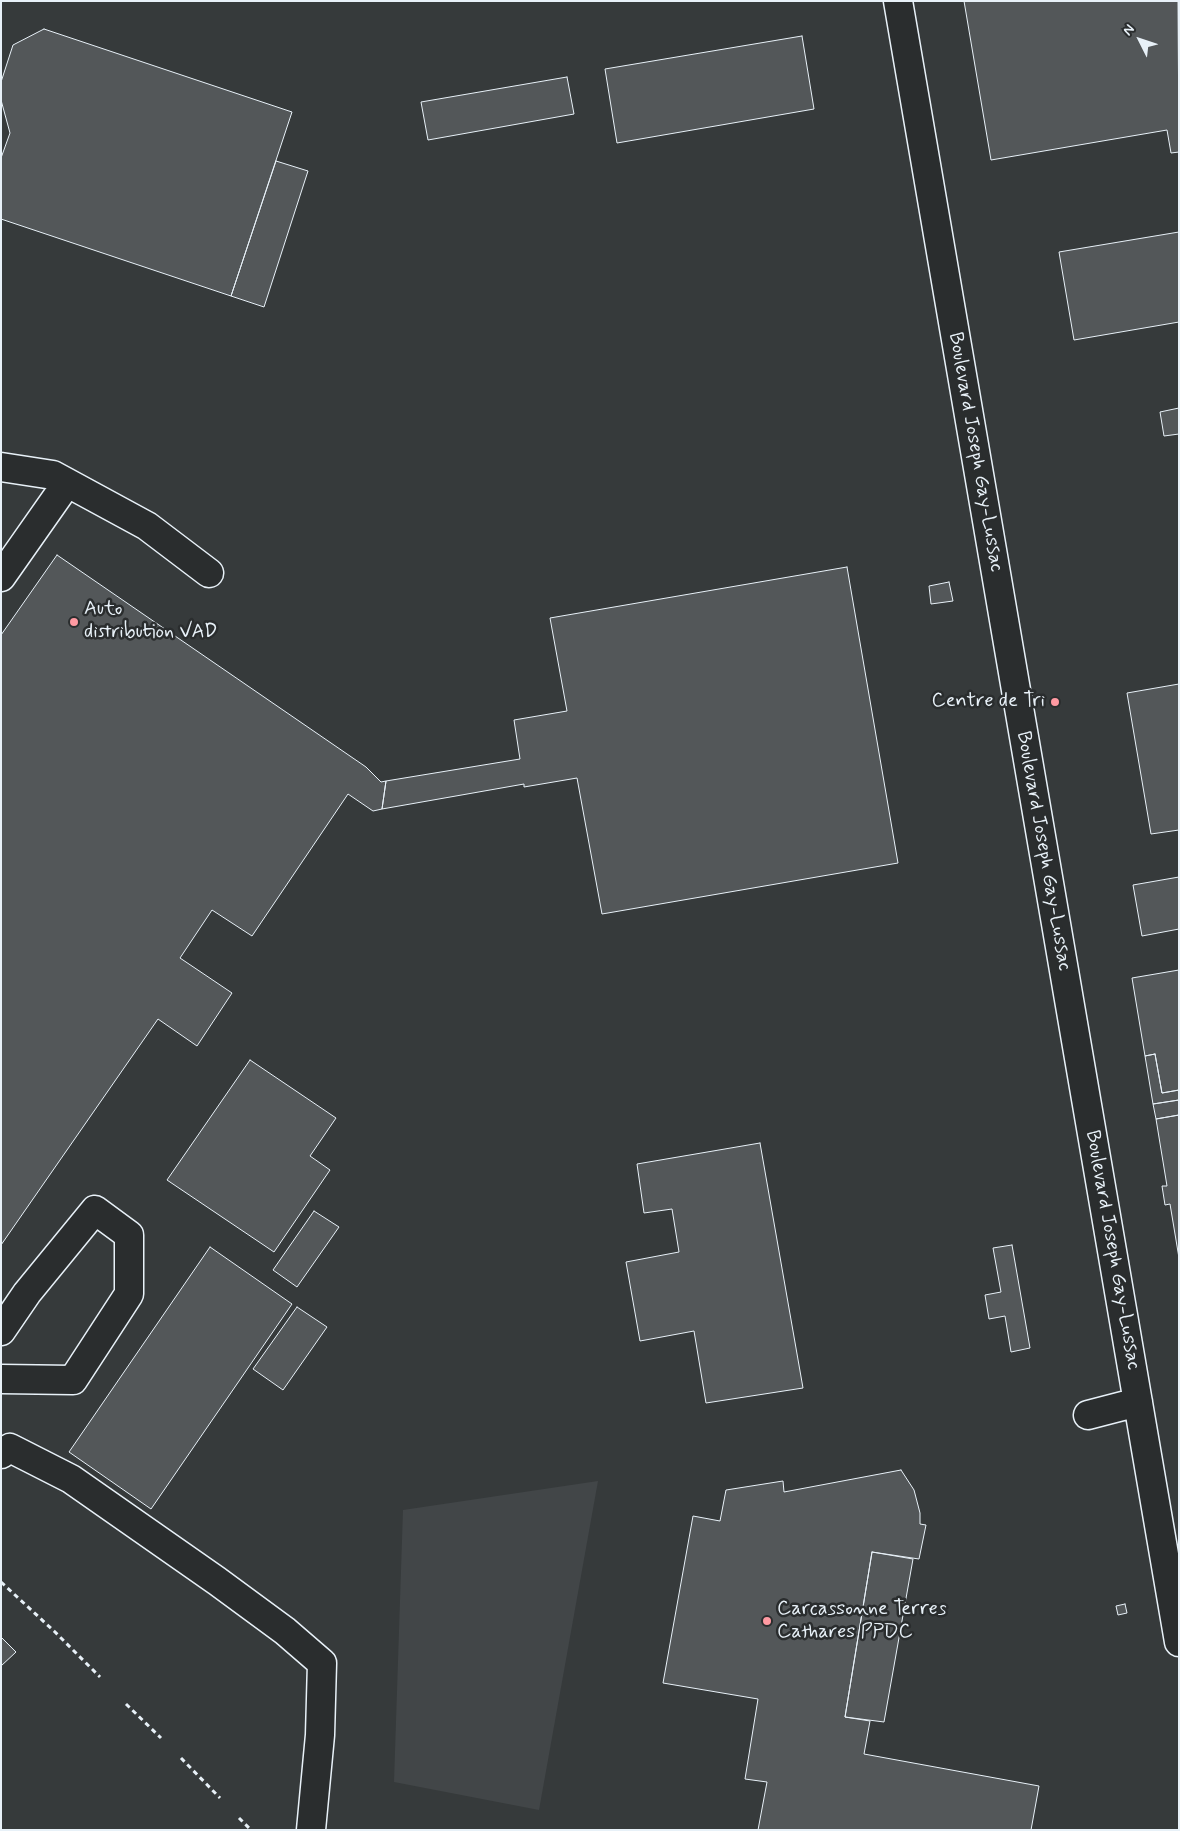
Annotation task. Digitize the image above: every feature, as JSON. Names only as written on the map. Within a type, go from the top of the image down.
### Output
[{"type":"street","name":"Boulevard Joseph Gay-Lussac","points":[[898,1],[1179,1642]]},
{"type":"street","points":[[1,467],[53,475],[146,526],[209,573]]},
{"type":"street","points":[[1,577],[67,483]]},
{"type":"street","points":[[1,1331],[27,1294],[96,1210],[129,1235],[129,1294],[73,1380],[1,1379]]},
{"type":"street","points":[[1088,1415],[1138,1402]]},
{"type":"street","points":[[1,1454],[10,1448],[71,1479],[217,1581],[285,1631],[322,1663],[320,1735],[311,1830]]},
{"type":"path","points":[[1,1582],[56,1632],[100,1677]]},
{"type":"path","points":[[126,1704],[161,1738]]},
{"type":"path","points":[[181,1758],[220,1798]]},
{"type":"path","points":[[239,1818],[251,1830]]},
{"type":"shaded area","points":[[1,1],[1179,1],[1179,1830],[1,1830]]},
{"type":"shaded area","points":[[598,1481],[539,1810],[394,1782],[403,1510]]},
{"type":"building","points":[[964,1],[1178,1],[1179,152],[1171,153],[1167,130],[991,160]]},
{"type":"building","points":[[44,29],[292,112],[231,296],[1,219],[1,158],[10,133],[1,100],[1,82],[13,45]]},
{"type":"building","points":[[802,36],[814,109],[617,143],[605,69]]},
{"type":"building","points":[[567,77],[574,114],[428,140],[421,102]]},
{"type":"building","points":[[276,161],[308,171],[264,307],[231,296]]},
{"type":"building","points":[[1179,232],[1179,322],[1074,340],[1059,252]]},
{"type":"building","points":[[1179,408],[1179,434],[1164,436],[1160,412]]},
{"type":"building","points":[[57,555],[366,767],[381,782],[386,781],[382,809],[373,811],[348,794],[252,936],[212,910],[180,958],[232,993],[197,1046],[158,1019],[1,1245],[1,635]]},
{"type":"building","points":[[847,567],[898,863],[602,914],[577,778],[524,787],[524,784],[382,809],[386,781],[520,759],[514,720],[567,711],[550,618]]},
{"type":"building","points":[[949,582],[953,601],[931,604],[929,586]]},
{"type":"building","points":[[1179,684],[1179,830],[1151,834],[1127,693]]},
{"type":"building","points":[[1179,877],[1179,929],[1142,936],[1133,885]]},
{"type":"building","points":[[1179,970],[1179,1090],[1162,1093],[1155,1054],[1145,1056],[1132,978]]},
{"type":"building","points":[[1155,1054],[1162,1093],[1179,1090],[1179,1100],[1153,1104],[1145,1056]]},
{"type":"building","points":[[250,1060],[336,1118],[310,1156],[330,1170],[274,1252],[167,1180]]},
{"type":"building","points":[[1179,1100],[1179,1115],[1156,1119],[1153,1104]]},
{"type":"building","points":[[1179,1115],[1179,1258],[1170,1204],[1165,1205],[1162,1186],[1167,1186],[1156,1119]]},
{"type":"building","points":[[760,1143],[803,1388],[706,1403],[694,1331],[640,1341],[626,1262],[679,1252],[672,1209],[644,1213],[637,1164]]},
{"type":"building","points":[[314,1211],[339,1227],[297,1287],[273,1270]]},
{"type":"building","points":[[1012,1245],[1030,1348],[1011,1352],[1005,1316],[989,1319],[985,1295],[1001,1292],[993,1248]]},
{"type":"building","points":[[210,1247],[292,1304],[151,1509],[69,1452]]},
{"type":"building","points":[[297,1307],[327,1327],[283,1390],[253,1369]]},
{"type":"building","name":"Carcassonne Terres Cathares PPDC","points":[[901,1470],[914,1490],[920,1513],[920,1524],[926,1525],[919,1559],[872,1552],[845,1717],[870,1721],[864,1754],[1039,1786],[1031,1830],[758,1830],[767,1782],[745,1779],[758,1699],[663,1683],[693,1516],[720,1521],[726,1490],[783,1481],[784,1492]]},
{"type":"building","points":[[872,1552],[913,1559],[884,1722],[845,1717]]},
{"type":"building","points":[[1125,1604],[1127,1613],[1118,1615],[1116,1606]]},
{"type":"building","points":[[1,1637],[16,1652],[1,1666]]},
{"type":"place","name":"Auto distribution VAD","points":[[74,622]]},
{"type":"place","name":"Centre de Tri","points":[[1055,702]]},
{"type":"place","name":"Carcassonne Terres Cathares PPDC","points":[[767,1621]]}]
